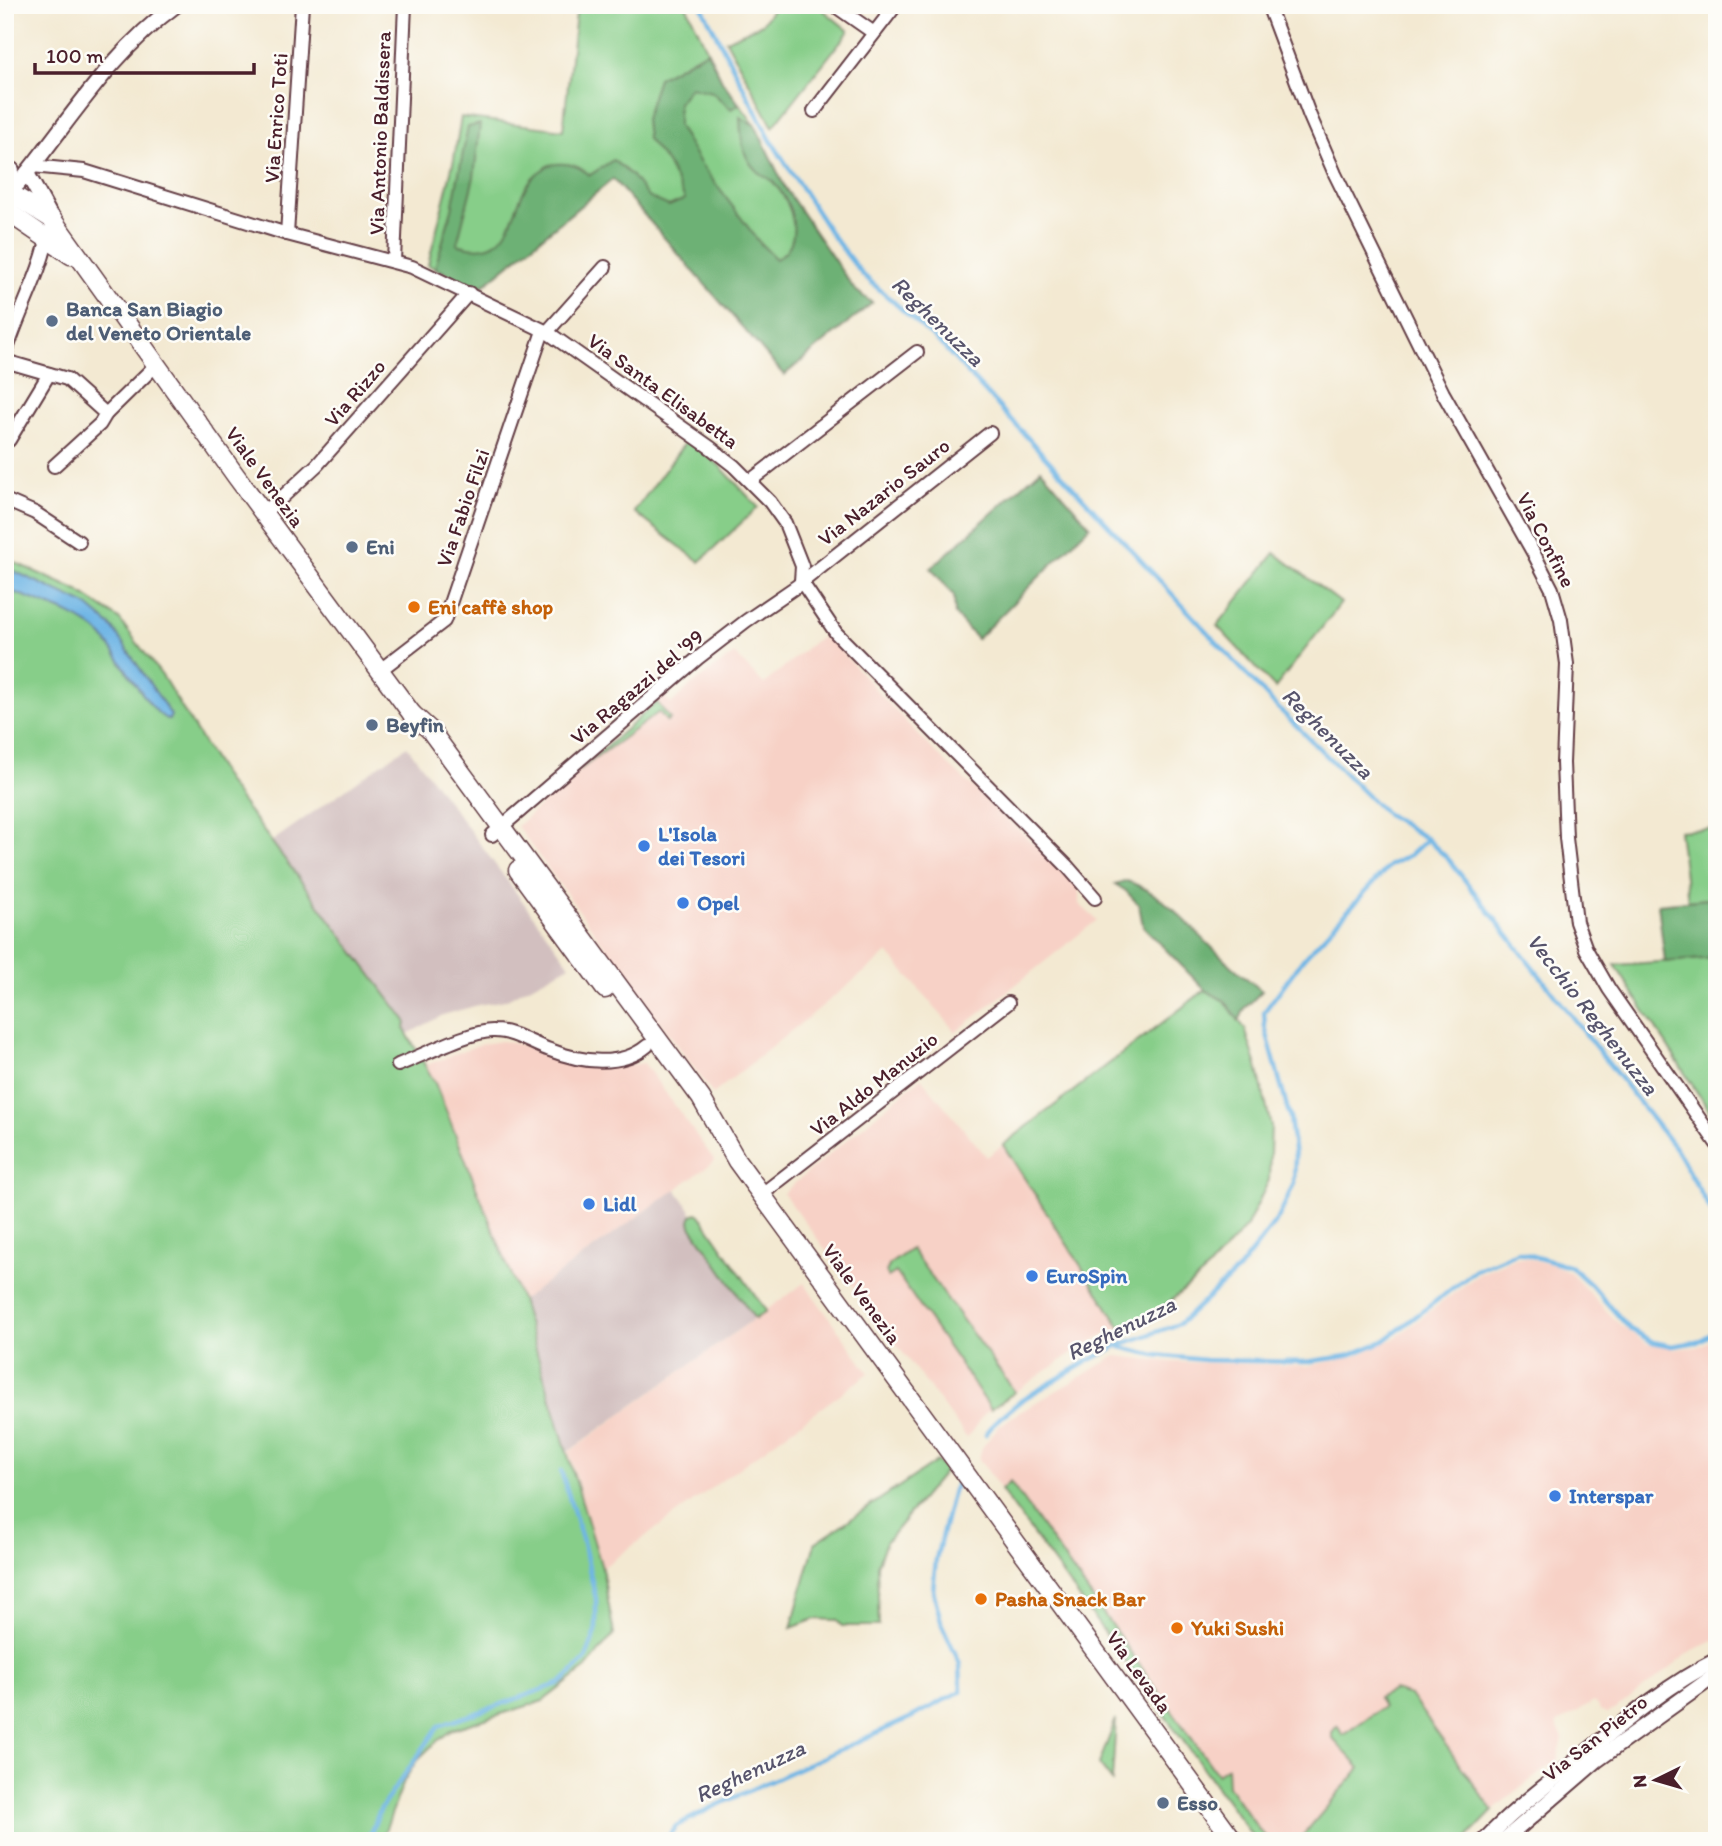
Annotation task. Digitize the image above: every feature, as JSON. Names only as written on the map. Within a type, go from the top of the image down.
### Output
[{"type":"main road","name":"Viale Venezia","points":[[7,191],[52,219],[73,247],[83,265],[497,831],[701,1098],[732,1152],[957,1462]]},
{"type":"main road","name":"Viale Venezia","points":[[5,210],[83,265]]},
{"type":"main road","name":"Viale Venezia","points":[[497,831],[647,1046],[692,1107],[732,1152]]},
{"type":"main road","name":"Via Levada","points":[[957,1462],[1234,1841]]},
{"type":"street","points":[[7,191],[19,170],[116,57],[176,5]]},
{"type":"street","name":"Via Enrico Toti","points":[[287,234],[302,5]]},
{"type":"street","name":"Via Antonio Baldissera","points":[[394,261],[405,5]]},
{"type":"street","points":[[834,5],[874,33]]},
{"type":"street","points":[[814,111],[896,5]]},
{"type":"street","name":"Via Confine","points":[[1268,5],[1335,174],[1443,393],[1552,589],[1561,620],[1567,664],[1563,763],[1566,838],[1574,910],[1586,949],[1609,989],[1717,1144]]},
{"type":"street","name":"Via Santa Elisabetta","points":[[19,170],[84,170],[287,234],[394,261],[469,293],[545,331],[711,448],[750,481],[785,523],[802,566],[801,582],[836,633],[1067,866],[1095,898]]},
{"type":"street","name":"Viale Venezia","points":[[19,170],[52,219]]},
{"type":"street","name":"Viale Venezia","points":[[7,191],[13,204],[27,218],[30,226]]},
{"type":"street","points":[[52,219],[48,238],[5,359],[67,379],[106,414]]},
{"type":"street","points":[[545,331],[605,267]]},
{"type":"street","name":"Via Rizzo","points":[[263,512],[317,465],[469,293]]},
{"type":"street","name":"Via Fabio Filzi","points":[[379,671],[444,621],[545,331]]},
{"type":"street","points":[[750,481],[917,352]]},
{"type":"street","points":[[54,467],[100,424],[106,414],[156,365]]},
{"type":"street","points":[[9,440],[50,374]]},
{"type":"street","name":"Via Nazario Sauro","points":[[801,582],[990,433]]},
{"type":"street","points":[[5,499],[35,513],[79,542]]},
{"type":"street","name":"Via Ragazzi del '99","points":[[497,831],[698,658],[801,582]]},
{"type":"street","name":"Via Aldo Manuzio","points":[[762,1194],[1008,1003]]},
{"type":"street","name":"Viale Venezia","points":[[642,1019],[647,1046],[653,1047],[666,1061],[675,1064]]},
{"type":"street","points":[[398,1065],[473,1035],[493,1030],[587,1060],[627,1058],[647,1046]]},
{"type":"street","points":[[1484,1841],[1507,1817],[1598,1743],[1670,1689],[1717,1660]]},
{"type":"street","name":"Via San Pietro","points":[[1503,1841],[1597,1759],[1717,1674]]},
{"type":"shaded area","points":[[827,636],[936,753],[1079,886],[1079,904],[1097,920],[956,1032],[888,953],[713,1094],[517,826],[664,696],[671,704],[686,689],[734,654],[764,684],[816,640]]},
{"type":"shaded area","points":[[407,746],[570,965],[505,1000],[443,1015],[408,1034],[271,842]]},
{"type":"shaded area","points":[[1205,990],[1245,1029],[1271,1126],[1269,1180],[1247,1226],[1203,1274],[1174,1300],[1150,1318],[1108,1332],[1072,1353],[984,1414],[967,1438],[783,1193],[921,1078],[987,1157]]},
{"type":"shaded area","points":[[502,1041],[522,1045],[562,1062],[579,1066],[617,1067],[644,1063],[715,1161],[508,1310],[414,1070],[481,1044]]},
{"type":"shaded area","points":[[676,1189],[762,1313],[551,1464],[508,1310]]},
{"type":"shaded area","points":[[1516,1258],[1553,1265],[1570,1273],[1621,1326],[1646,1343],[1675,1349],[1698,1347],[1716,1337],[1717,1640],[1693,1650],[1615,1710],[1607,1713],[1600,1710],[1594,1702],[1556,1724],[1563,1738],[1558,1759],[1500,1804],[1464,1841],[1256,1841],[979,1459],[982,1448],[998,1427],[1015,1415],[1116,1356],[1171,1362],[1308,1366],[1354,1357],[1394,1339],[1479,1274]]},
{"type":"shaded area","points":[[804,1283],[869,1373],[602,1568],[569,1452]]},
{"type":"green space","points":[[577,5],[686,5],[722,81],[755,125],[785,188],[854,289],[872,303],[784,375],[613,179],[479,289],[428,265],[454,159],[461,117],[563,130]]},
{"type":"green space","points":[[775,5],[817,5],[849,31],[773,127],[726,40],[762,24]]},
{"type":"green space","points":[[707,51],[722,81],[739,104],[731,109],[712,92],[690,87],[678,103],[678,126],[700,163],[760,243],[776,259],[791,242],[793,222],[780,191],[771,180],[757,171],[744,151],[740,117],[755,125],[785,188],[854,289],[872,303],[784,375],[613,179],[479,289],[435,268],[452,209],[468,127],[480,124],[474,177],[457,244],[478,248],[493,244],[503,236],[530,180],[552,164],[574,166],[590,175],[613,160],[631,175],[648,197],[669,206],[685,199],[667,163],[647,139],[645,119],[658,78]]},
{"type":"green space","points":[[687,440],[719,465],[758,507],[700,562],[634,512]]},
{"type":"green space","points":[[1041,469],[1090,526],[977,639],[955,615],[954,596],[931,568]]},
{"type":"green space","points":[[1275,553],[1341,603],[1275,688],[1217,626]]},
{"type":"green space","points":[[5,558],[78,591],[119,619],[163,677],[229,785],[406,1021],[405,1030],[435,1083],[521,1300],[602,1568],[614,1634],[586,1668],[543,1701],[453,1729],[437,1741],[417,1760],[404,1781],[381,1841],[5,1841]]},
{"type":"green space","points":[[657,702],[670,719],[667,722],[659,712],[578,771]]},
{"type":"green space","points":[[1717,828],[1717,898],[1688,901],[1679,831]]},
{"type":"green space","points":[[1127,881],[1166,903],[1225,960],[1262,991],[1245,1008],[1239,1021],[1225,1001],[1205,990],[1143,926],[1139,905],[1115,884]]},
{"type":"green space","points":[[1717,898],[1717,958],[1665,962],[1658,904]]},
{"type":"green space","points":[[1717,958],[1717,1123],[1615,965]]},
{"type":"green space","points":[[1205,990],[1225,1001],[1245,1029],[1271,1126],[1269,1180],[1247,1226],[1203,1274],[1150,1318],[1121,1328],[1003,1145]]},
{"type":"green space","points":[[697,1213],[766,1311],[755,1319],[691,1226],[692,1215]]},
{"type":"green space","points":[[911,1249],[1015,1392],[991,1409],[896,1272],[888,1277],[886,1272],[890,1264]]},
{"type":"green space","points":[[937,1461],[945,1471],[886,1542],[877,1565],[879,1626],[842,1626],[836,1620],[815,1619],[791,1628],[815,1543]]},
{"type":"green space","points":[[1010,1482],[1217,1774],[1227,1767],[1228,1786],[1267,1841],[1256,1841],[1001,1490]]},
{"type":"green space","points":[[1393,1690],[1410,1695],[1493,1811],[1464,1841],[1298,1841],[1360,1768],[1332,1738],[1332,1732],[1337,1726],[1343,1735],[1383,1707],[1378,1698]]},
{"type":"green space","points":[[1116,1719],[1112,1781],[1099,1764]]},
{"type":"water","points":[[5,567],[85,604],[112,627],[171,715],[169,720],[153,708],[109,644],[93,628],[56,608],[5,589]]},
{"type":"waterway","name":"Reghenuzza","points":[[701,5],[770,139],[831,234],[862,274],[940,343],[1272,702],[1385,813],[1427,839],[1410,855],[1390,865],[1304,958],[1264,1012],[1265,1027],[1290,1118],[1295,1157],[1294,1183],[1279,1217],[1238,1270],[1179,1324],[1117,1346],[1088,1361],[1023,1399],[996,1421],[986,1434]]},
{"type":"waterway","name":"Vecchio Reghenuzza","points":[[1427,839],[1449,860],[1675,1148],[1717,1221]]},
{"type":"waterway","name":"Vecchio Reghenuzza","points":[[1121,1347],[1155,1355],[1205,1360],[1305,1362],[1348,1356],[1384,1341],[1476,1270],[1518,1252],[1571,1267],[1630,1329],[1653,1342],[1672,1346],[1697,1342],[1717,1331]]},
{"type":"waterway","points":[[367,1841],[381,1808],[439,1726],[561,1683],[585,1660],[596,1632],[596,1599],[583,1542],[561,1471]]},
{"type":"waterway","name":"Reghenuzza","points":[[666,1841],[676,1826],[711,1808],[912,1717],[961,1691],[960,1664],[942,1625],[933,1590],[936,1559],[953,1490],[959,1479]]},
{"type":"place","name":"Banca San Biagio del Veneto Orientale","points":[[52,321]]},
{"type":"place","name":"Eni","points":[[352,547]]},
{"type":"place","name":"Eni caffè shop","points":[[414,607]]},
{"type":"place","name":"Beyfin","points":[[372,725]]},
{"type":"place","name":"L'Isola dei Tesori","points":[[644,846]]},
{"type":"place","name":"Opel","points":[[683,903]]},
{"type":"place","name":"Lidl","points":[[589,1204]]},
{"type":"place","name":"EuroSpin","points":[[1032,1276]]},
{"type":"place","name":"Interspar","points":[[1555,1496]]},
{"type":"place","name":"Pasha Snack Bar","points":[[981,1599]]},
{"type":"place","name":"Yuki Sushi","points":[[1177,1628]]},
{"type":"place","name":"Esso","points":[[1163,1803]]}]
